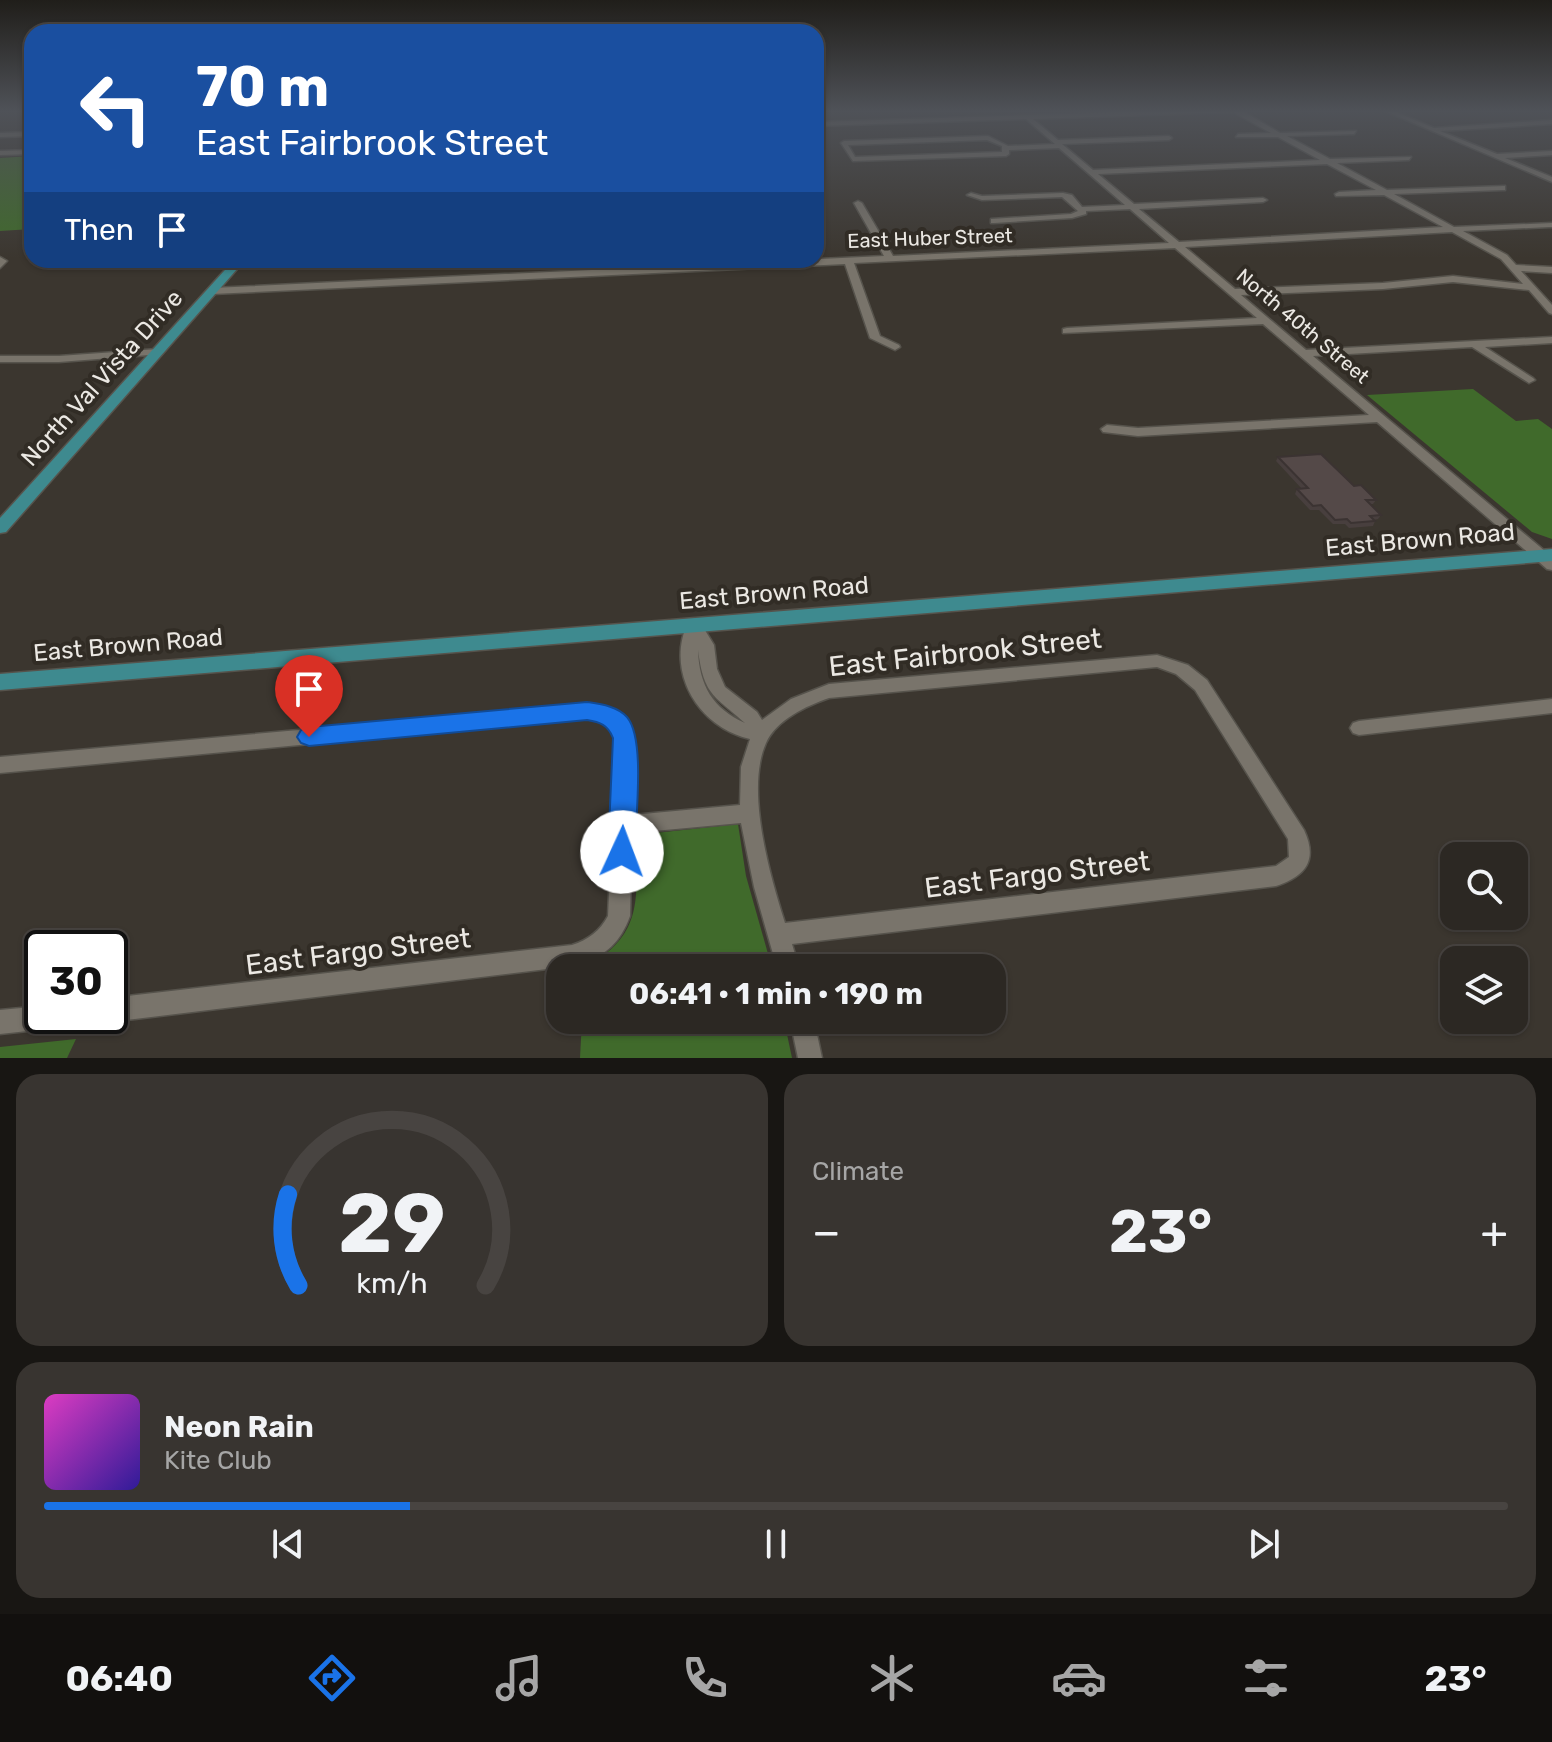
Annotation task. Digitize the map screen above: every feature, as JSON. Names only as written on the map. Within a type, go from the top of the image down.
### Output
[{"type":"main road","name":"North Val Vista Drive","points":[[0,528],[233,268]]},
{"type":"main road","name":"East Brown Road","points":[[0,682],[1548,558]]},
{"type":"street","name":"North 40th Street","points":[[1077,159],[1548,558]]},
{"type":"street","points":[[1324,159],[1504,257],[1552,311]]},
{"type":"street","points":[[1092,172],[1371,159]]},
{"type":"street","points":[[1503,159],[1552,180]]},
{"type":"street","points":[[1339,194],[1502,188]]},
{"type":"street","points":[[971,195],[982,198],[1063,195],[1080,207],[1263,200]]},
{"type":"street","points":[[982,198],[996,219],[1072,216],[1081,214],[1080,207]]},
{"type":"street","points":[[858,203],[889,257]]},
{"type":"street","name":"East Huber Street","points":[[824,260],[1549,225]]},
{"type":"street","points":[[848,259],[875,338],[895,347]]},
{"type":"street","name":"East Huber Street","points":[[212,291],[624,268]]},
{"type":"street","points":[[1515,268],[1552,270]]},
{"type":"street","points":[[1233,292],[1383,286],[1453,279],[1532,288]]},
{"type":"street","points":[[1067,331],[1266,321]]},
{"type":"street","points":[[1304,353],[1552,340]]},
{"type":"street","points":[[1475,344],[1529,380]]},
{"type":"street","points":[[0,359],[158,352]]},
{"type":"street","points":[[1107,429],[1138,432],[1381,418]]},
{"type":"street","points":[[694,626],[706,645],[711,676],[724,698],[751,717],[761,734]]},
{"type":"street","points":[[694,626],[688,646],[691,674],[697,692],[709,709],[738,732],[761,734]]},
{"type":"street","name":"East Fairbrook Street","points":[[761,734],[798,703],[829,691],[1157,661],[1186,670],[1201,685],[1297,836],[1302,855],[1300,862]]},
{"type":"street","points":[[709,709],[724,698]]},
{"type":"street","points":[[1359,728],[1552,706]]},
{"type":"street","points":[[0,765],[587,711],[614,719],[625,738],[622,825],[752,813]]},
{"type":"street","points":[[761,734],[750,760],[748,782],[762,884],[784,954]]},
{"type":"street","name":"East Fargo Street","points":[[128,1008],[585,953],[609,937],[619,916],[622,825]]},
{"type":"street","name":"East Fargo Street","points":[[778,935],[1276,876],[1300,862]]},
{"type":"street","points":[[0,1022],[24,1019]]},
{"type":"street","points":[[805,1034],[810,1058]]},
{"type":"green space","points":[[0,159],[24,159],[24,230],[0,231]]},
{"type":"green space","points":[[1473,389],[1516,421],[1538,419],[1552,429],[1552,539],[1532,532],[1367,395]]},
{"type":"green space","points":[[738,824],[746,876],[768,954],[605,954],[619,941],[633,912],[637,835]]},
{"type":"green space","points":[[581,1034],[787,1034],[792,1058],[580,1058]]},
{"type":"green space","points":[[76,1039],[67,1058],[0,1058],[0,1047]]},
{"type":"building","points":[[1321,454],[1354,486],[1361,485],[1376,500],[1366,500],[1381,515],[1370,516],[1375,521],[1351,523],[1347,519],[1335,520],[1321,505],[1313,506],[1297,489],[1308,488],[1278,457]]},
{"type":"route","points":[[309,737],[587,711],[603,713],[618,723],[625,738],[622,852]]}]
